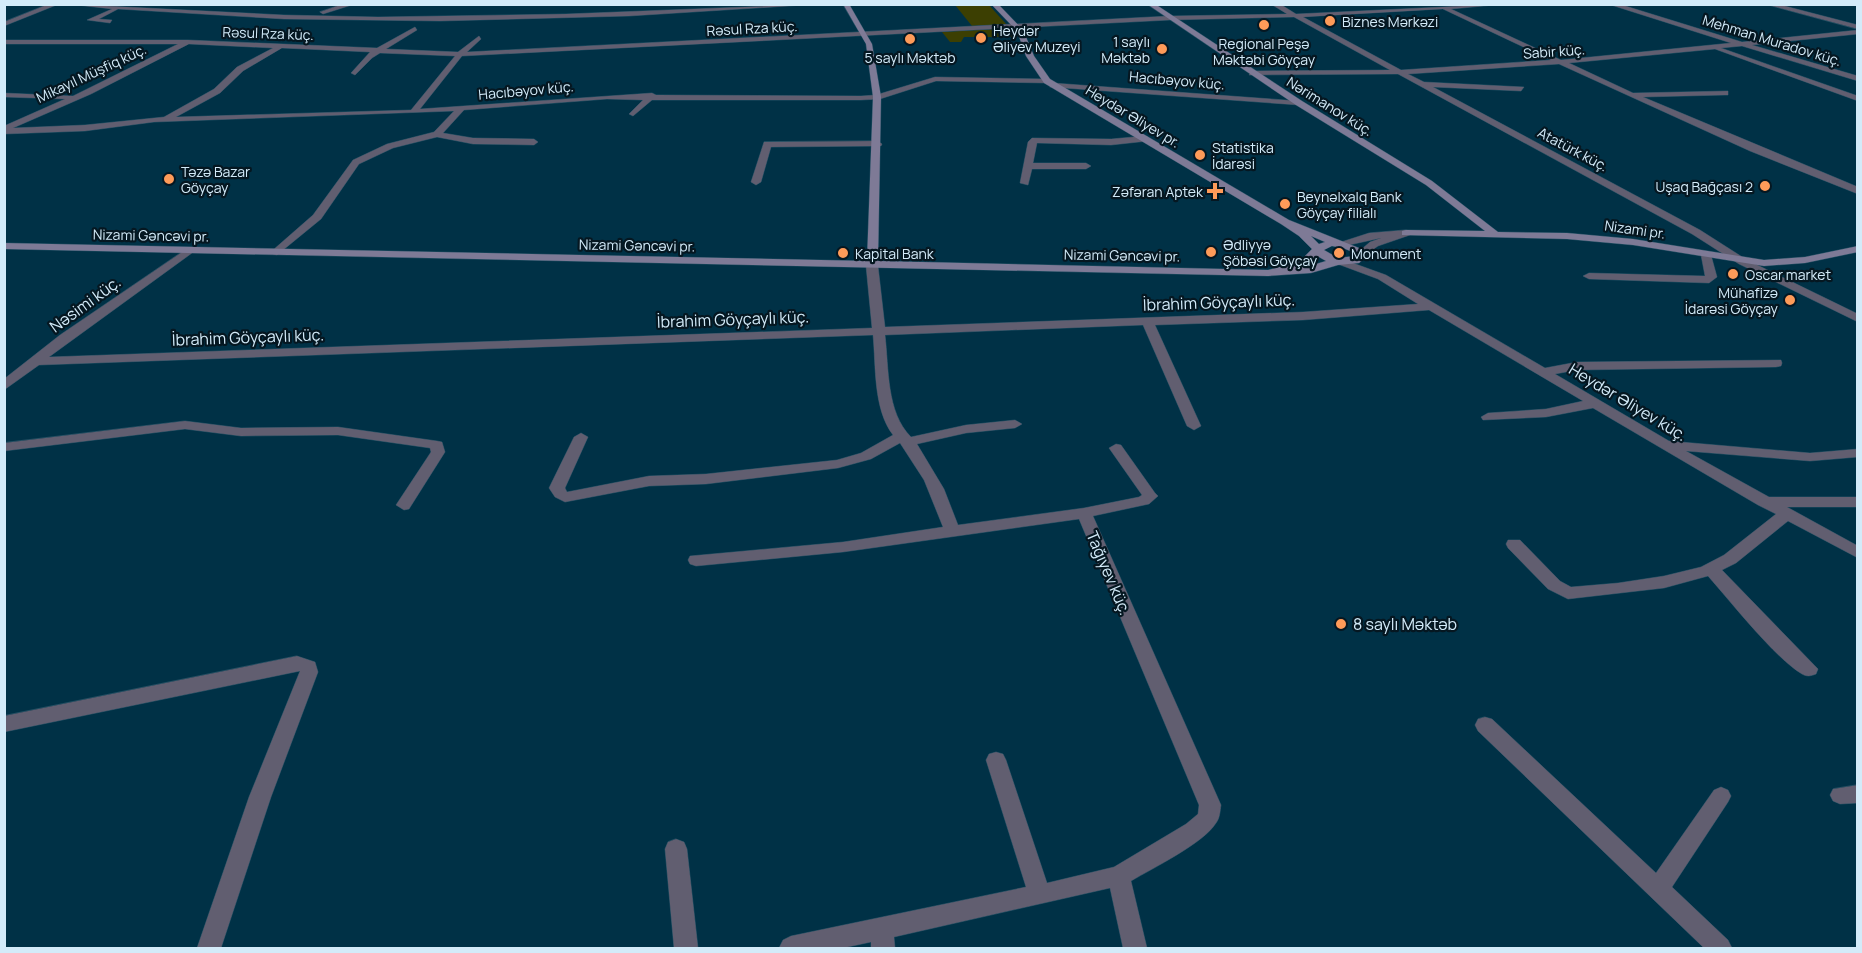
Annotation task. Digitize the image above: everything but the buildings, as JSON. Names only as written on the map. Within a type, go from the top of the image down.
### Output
[{"type":"main road","points":[[846,4],[869,44],[877,97],[878,144],[872,266]]},
{"type":"main road","name":"Heydər Əliyev pr.","points":[[994,4],[1023,35],[1030,56],[1050,83],[1285,222]]},
{"type":"main road","name":"Nərimanov küç.","points":[[1150,4],[1252,73],[1429,183],[1494,233]]},
{"type":"main road","points":[[1285,222],[1357,250],[1361,256],[1350,261],[1326,258],[1303,234],[1285,222]]},
{"type":"main road","name":"Nizami pr.","points":[[1406,233],[1494,233],[1614,240],[1743,262],[1778,263],[1857,249]]},
{"type":"main road","points":[[1268,273],[1303,264],[1326,244],[1340,244]]},
{"type":"main road","name":"Nizami Gəncəvi pr.","points":[[4,246],[1268,273]]},
{"type":"main road","points":[[1268,273],[1311,270],[1339,261]]},
{"type":"street","points":[[4,24],[56,4]]},
{"type":"street","points":[[70,4],[140,11],[302,18],[449,18],[817,4]]},
{"type":"street","points":[[140,11],[160,4]]},
{"type":"street","points":[[302,18],[352,4]]},
{"type":"street","name":"Atatürk küç.","points":[[1274,4],[1696,232],[1743,262],[1857,319]]},
{"type":"street","name":"Rəsul Rza küç.","points":[[4,42],[188,42],[460,54],[1170,18],[1293,15],[1502,4]]},
{"type":"street","name":"Mehman Muradov küç.","points":[[1611,4],[1857,79]]},
{"type":"street","points":[[1768,4],[1857,27]]},
{"type":"street","points":[[1439,6],[1629,95],[1769,157],[1857,191]]},
{"type":"street","points":[[110,21],[90,20],[118,9]]},
{"type":"street","points":[[355,73],[364,60],[415,29]]},
{"type":"street","name":"Sabir küç.","points":[[1252,73],[1397,72],[1562,62],[1844,33],[1857,34]]},
{"type":"street","points":[[413,112],[460,54],[479,38]]},
{"type":"street","name":"Mikayıl Müşfiq küç.","points":[[4,130],[188,42]]},
{"type":"street","points":[[165,120],[217,91],[240,69],[281,46]]},
{"type":"street","points":[[1715,48],[1857,99]]},
{"type":"street","name":"Hacıbəyov küç.","points":[[4,130],[64,129],[165,120],[413,112],[652,95],[816,99],[877,97],[935,79],[1050,83],[1299,103]]},
{"type":"street","points":[[1418,83],[1521,89]]},
{"type":"street","points":[[1629,95],[1725,93]]},
{"type":"street","points":[[4,95],[75,98]]},
{"type":"street","points":[[633,114],[652,95]]},
{"type":"street","points":[[436,134],[462,108]]},
{"type":"street","points":[[278,252],[310,224],[356,162],[390,146],[436,134],[473,141],[534,142]]},
{"type":"street","points":[[1025,183],[1032,142],[1035,140],[1111,142],[1145,139]]},
{"type":"street","points":[[756,182],[767,144],[878,144]]},
{"type":"street","points":[[1028,166],[1086,166]]},
{"type":"street","points":[[1340,244],[1369,236],[1406,233]]},
{"type":"street","points":[[1382,277],[1361,256],[1374,244],[1406,233]]},
{"type":"street","name":"Nəsimi küç.","points":[[4,386],[35,361],[188,251]]},
{"type":"street","points":[[1589,276],[1709,279],[1711,277],[1706,255]]},
{"type":"street","points":[[1339,261],[1382,277]]},
{"type":"street","points":[[872,266],[886,408],[891,425],[931,477],[952,531]]},
{"type":"street","name":"Heydər Əliyev küç.","points":[[1382,277],[1785,515],[1857,554]]},
{"type":"street","name":"İbrahim Göyçaylı küç.","points":[[35,361],[1315,315],[1432,306]]},
{"type":"street","points":[[1147,321],[1194,426]]},
{"type":"street","points":[[1543,372],[1577,366],[1776,363]]},
{"type":"street","points":[[1488,417],[1546,412],[1595,403]]},
{"type":"street","points":[[581,437],[558,488],[560,494],[565,497],[649,481],[706,479],[838,464],[866,456],[904,440],[966,429],[1015,424]]},
{"type":"street","points":[[4,447],[185,425],[241,432],[338,431],[437,445],[438,452],[404,506]]},
{"type":"street","points":[[1666,445],[1810,457],[1857,453]]},
{"type":"street","points":[[1084,513],[1144,501],[1150,496],[1116,448]]},
{"type":"street","points":[[1763,502],[1857,502]]},
{"type":"street","name":"Tağıyev küç.","points":[[696,560],[843,547],[1084,513],[1210,805],[1208,818],[1194,831],[1119,876],[1040,895],[883,939],[791,948]]},
{"type":"street","points":[[1514,544],[1554,585],[1568,593],[1664,582],[1711,569],[1730,559],[1785,515]]},
{"type":"street","points":[[1711,569],[1786,650],[1809,669]]},
{"type":"street","points":[[4,724],[297,663],[308,667],[309,672],[260,797],[209,948]]},
{"type":"street","points":[[1485,724],[1720,948]]},
{"type":"street","points":[[996,760],[1040,895]]},
{"type":"street","points":[[1659,888],[1721,796]]},
{"type":"street","points":[[676,849],[686,948]]},
{"type":"street","points":[[1119,876],[1135,948]]},
{"type":"shaded area","points":[[955,5],[989,5],[1007,25],[972,26]]},
{"type":"shaded area","points":[[1011,28],[1017,37],[964,37],[961,42],[950,42],[942,32]]},
{"type":"place","name":"Biznes Mərkəzi","points":[[1330,21]]},
{"type":"place","name":"Regional Peşə Məktəbi Göyçay","points":[[1264,25]]},
{"type":"place","name":"Heydər Əliyev Muzeyi","points":[[981,38]]},
{"type":"place","name":"5 saylı Məktəb","points":[[910,39]]},
{"type":"place","name":"1 saylı Məktəb","points":[[1162,49]]},
{"type":"place","name":"Statistika İdarəsi","points":[[1200,155]]},
{"type":"place","name":"Təzə Bazar Göyçay","points":[[169,179]]},
{"type":"place","name":"Uşaq Bağçası 2","points":[[1765,186]]},
{"type":"place","name":"Zəfəran Aptek","points":[[1215,191]]},
{"type":"place","name":"Beynəlxalq Bank Göyçay filialı","points":[[1285,204]]},
{"type":"place","name":"Ədliyyə Şöbəsi Göyçay","points":[[1211,252]]},
{"type":"place","name":"Kapital Bank","points":[[843,253]]},
{"type":"place","name":"Monument","points":[[1339,253]]},
{"type":"place","name":"Oscar market","points":[[1733,274]]},
{"type":"place","name":"Mühafizə İdarəsi Göyçay","points":[[1790,300]]},
{"type":"place","name":"8 saylı Məktəb","points":[[1341,624]]}]
